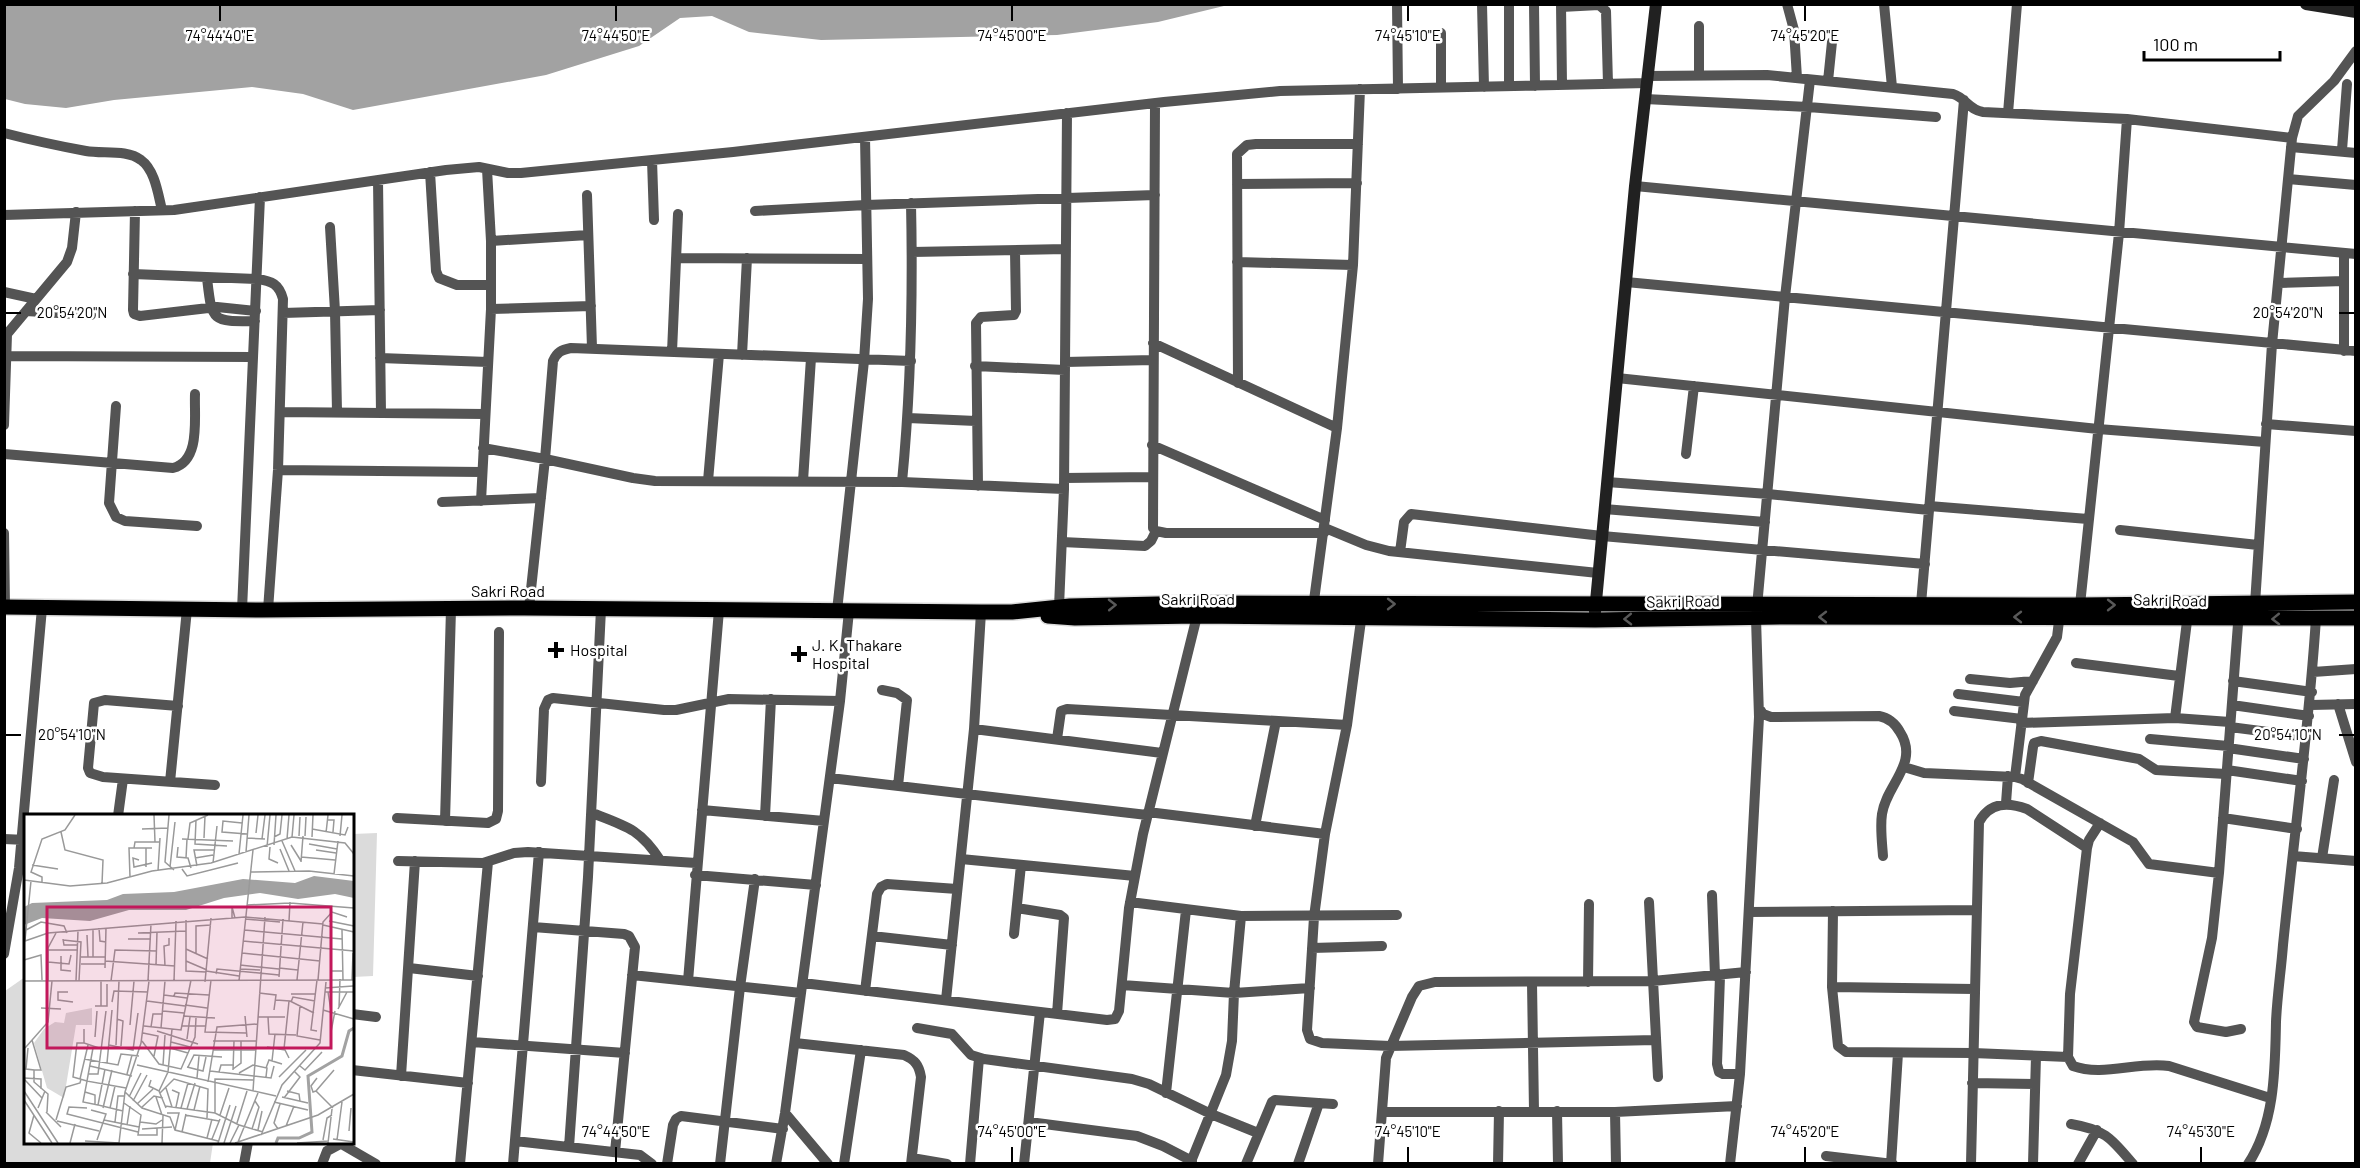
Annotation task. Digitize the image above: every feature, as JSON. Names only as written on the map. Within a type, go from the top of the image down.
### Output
[{"type":"main road","name":"Sakri Road","points":[[2239,611],[2255,604],[2355,602]]},
{"type":"main road","name":"Sakri Road","points":[[1012,612],[1059,607],[1362,611],[1596,604],[1757,611],[2239,611],[2316,618],[2355,618]]},
{"type":"main road","name":"Sakri Road","points":[[1362,611],[1595,620],[1922,604],[2060,611],[2080,605],[2188,611]]},
{"type":"main road","name":"Sakri Road","points":[[5,607],[242,610],[529,608],[1012,612],[1075,618],[1199,610]]},
{"type":"street","points":[[1397,4],[1398,88]]},
{"type":"street","points":[[1482,4],[1484,87]]},
{"type":"street","points":[[1509,4],[1509,86]]},
{"type":"street","points":[[1534,4],[1535,86]]},
{"type":"street","points":[[1595,620],[1635,186],[1656,4]]},
{"type":"street","points":[[1787,4],[1794,30],[1797,78]]},
{"type":"street","points":[[1884,4],[1892,87]]},
{"type":"street","points":[[2008,113],[2017,4]]},
{"type":"street","points":[[2306,4],[2355,12]]},
{"type":"street","points":[[1562,85],[1561,6],[1599,5],[1606,11],[1608,84]]},
{"type":"street","points":[[1699,26],[1699,75]]},
{"type":"street","points":[[1441,33],[1441,88]]},
{"type":"street","points":[[1828,81],[1832,42]]},
{"type":"street","points":[[2255,604],[2272,344],[2292,143],[2298,116],[2334,81],[2355,51]]},
{"type":"street","points":[[4,215],[162,210],[430,172],[478,167],[521,173],[1280,91],[1608,84],[1699,75],[1767,75],[1953,94],[1978,111],[2127,119],[2355,153]]},
{"type":"street","points":[[1730,1164],[1740,1074],[1759,718],[1757,611],[1785,297],[1810,80]]},
{"type":"street","points":[[2334,81],[2351,85],[2350,117],[2342,150]]},
{"type":"street","points":[[1312,611],[1337,428],[1353,265],[1360,89]]},
{"type":"street","points":[[1645,99],[1936,117]]},
{"type":"street","points":[[1922,604],[1964,100]]},
{"type":"street","points":[[1155,103],[1152,523],[1156,531],[1166,534],[1325,527]]},
{"type":"street","points":[[1059,607],[1064,483],[1067,113]]},
{"type":"street","points":[[2080,605],[2119,233],[2127,119]]},
{"type":"street","points":[[4,133],[89,151],[140,158],[151,174],[162,210]]},
{"type":"street","points":[[776,1164],[795,1043],[840,701],[843,611],[868,299],[865,137]]},
{"type":"street","points":[[1238,383],[1237,154],[1247,145],[1358,144]]},
{"type":"street","points":[[652,160],[654,220]]},
{"type":"street","points":[[481,501],[491,309],[491,241],[487,169]]},
{"type":"street","points":[[430,172],[436,271],[439,278],[457,285],[491,285]]},
{"type":"street","points":[[2288,178],[2355,185]]},
{"type":"street","points":[[378,180],[381,413]]},
{"type":"street","points":[[1237,184],[1357,183]]},
{"type":"street","points":[[1626,282],[2350,351],[2344,280],[2350,254],[1635,186]]},
{"type":"street","points":[[587,195],[592,348]]},
{"type":"street","points":[[755,211],[866,204],[1155,195]]},
{"type":"street","points":[[242,610],[260,197]]},
{"type":"street","points":[[902,482],[911,361],[911,203]]},
{"type":"street","points":[[135,211],[133,310],[138,316],[211,307]]},
{"type":"street","points":[[4,425],[6,335],[69,257],[75,233],[76,212]]},
{"type":"street","points":[[672,352],[678,214]]},
{"type":"street","points":[[330,226],[337,412]]},
{"type":"street","points":[[491,241],[588,235]]},
{"type":"street","points":[[912,252],[1066,249]]},
{"type":"street","points":[[978,486],[975,328],[978,318],[1011,316],[1016,311],[1015,251]]},
{"type":"street","points":[[676,258],[867,259]]},
{"type":"street","points":[[742,355],[747,258]]},
{"type":"street","points":[[1237,262],[1353,265]]},
{"type":"street","points":[[134,274],[257,279],[271,281],[281,290],[283,313],[278,470],[268,610]]},
{"type":"street","points":[[207,278],[211,307],[217,318],[224,321],[256,316]]},
{"type":"street","points":[[2278,283],[2344,280]]},
{"type":"street","points":[[4,292],[36,299]]},
{"type":"street","points":[[491,309],[591,306]]},
{"type":"street","points":[[283,313],[380,310]]},
{"type":"street","points":[[26,311],[91,315]]},
{"type":"street","points":[[1154,343],[1337,428]]},
{"type":"street","points":[[529,608],[553,361],[556,354],[571,348],[592,348],[864,361],[911,361]]},
{"type":"street","points":[[708,481],[719,354]]},
{"type":"street","points":[[6,356],[253,357]]},
{"type":"street","points":[[380,358],[488,362]]},
{"type":"street","points":[[803,481],[811,358]]},
{"type":"street","points":[[975,366],[1065,366],[1153,360]]},
{"type":"street","points":[[1617,378],[2098,429],[2265,442]]},
{"type":"street","points":[[1686,454],[1694,386]]},
{"type":"street","points":[[4,454],[173,468],[181,466],[192,453],[195,394]]},
{"type":"street","points":[[116,406],[109,503],[116,517],[125,521],[197,526]]},
{"type":"street","points":[[280,412],[485,414]]},
{"type":"street","points":[[908,418],[976,421]]},
{"type":"street","points":[[2266,424],[2355,431]]},
{"type":"street","points":[[1152,445],[1325,527],[1377,548],[1598,573]]},
{"type":"street","points":[[483,448],[642,480],[902,482],[978,486],[1152,477]]},
{"type":"street","points":[[278,470],[482,472]]},
{"type":"street","points":[[1607,482],[2088,519]]},
{"type":"street","points":[[442,502],[541,498]]},
{"type":"street","points":[[1604,509],[1765,522]]},
{"type":"street","points":[[1400,552],[1404,522],[1411,514],[1602,536],[1925,564]]},
{"type":"street","points":[[2120,530],[2258,544]]},
{"type":"street","points":[[1062,542],[1145,546],[1151,541],[1156,531]]},
{"type":"street","points":[[4,533],[5,607]]},
{"type":"street","points":[[25,814],[42,608]]},
{"type":"street","points":[[170,782],[187,609]]},
{"type":"street","points":[[445,821],[451,609]]},
{"type":"street","points":[[569,1147],[590,855],[602,609]]},
{"type":"street","points":[[687,981],[713,701],[719,610]]},
{"type":"street","points":[[632,975],[740,987],[865,991],[1107,1020],[1115,1019],[1119,1011],[1130,902],[1147,814],[1199,610]]},
{"type":"street","points":[[1362,611],[1347,725],[1325,834],[1314,917],[1308,1030],[1310,1039],[1322,1042],[1390,1046],[1654,1040]]},
{"type":"street","points":[[2006,803],[2026,691],[2057,637],[2060,611]]},
{"type":"street","points":[[2175,718],[2188,611]]},
{"type":"street","points":[[2239,611],[2220,873],[2212,938],[2194,1022],[2197,1027],[2226,1032],[2241,1029]]},
{"type":"street","points":[[946,1000],[974,729],[981,612]]},
{"type":"street","points":[[2248,1164],[2265,1126],[2276,1068],[2276,1020],[2312,692],[2316,618]]},
{"type":"street","points":[[397,818],[488,823],[496,819],[498,811],[499,632]]},
{"type":"street","points":[[2076,663],[2179,676]]},
{"type":"street","points":[[2313,672],[2355,669]]},
{"type":"street","points":[[1970,679],[2010,683],[2033,681]]},
{"type":"street","points":[[2233,681],[2312,692]]},
{"type":"street","points":[[882,690],[897,693],[907,700],[898,786]]},
{"type":"street","points":[[1958,694],[2024,702]]},
{"type":"street","points":[[541,782],[545,704],[548,700],[558,698],[597,704],[676,710],[713,701],[771,699],[840,701]]},
{"type":"street","points":[[765,816],[771,699]]},
{"type":"street","points":[[178,706],[105,700],[94,703],[88,768],[90,773],[95,776],[123,779],[215,785]]},
{"type":"street","points":[[2232,705],[2310,710],[2338,704],[2355,704]]},
{"type":"street","points":[[2338,704],[2355,762]]},
{"type":"street","points":[[1057,739],[1061,711],[1066,708],[1347,725]]},
{"type":"street","points":[[1954,711],[2021,721],[2175,718],[2230,724],[2307,737]]},
{"type":"street","points":[[1759,718],[1763,714],[1771,717],[1885,717],[1893,723],[1903,736],[1907,754],[1903,769],[1882,813],[1883,856]]},
{"type":"street","points":[[1255,826],[1276,720]]},
{"type":"street","points":[[974,729],[1162,753]]},
{"type":"street","points":[[2150,739],[2228,747],[2304,759]]},
{"type":"street","points":[[2028,783],[2034,743],[2041,741],[2139,759],[2156,770],[2227,772],[2302,781]]},
{"type":"street","points":[[1903,769],[2028,783],[2099,825],[2133,842],[2149,864],[2220,873]]},
{"type":"street","points":[[830,778],[1325,834]]},
{"type":"street","points":[[118,814],[123,779]]},
{"type":"street","points":[[2322,858],[2334,780]]},
{"type":"street","points":[[1971,1164],[1979,822],[1988,810],[2006,803],[2027,809],[2088,844]]},
{"type":"street","points":[[702,810],[824,821]]},
{"type":"street","points":[[592,813],[638,832],[648,842],[660,861]]},
{"type":"street","points":[[2223,818],[2296,829]]},
{"type":"street","points":[[2099,825],[2088,844],[2070,994],[2068,1057],[2073,1066],[2081,1069],[2157,1064],[2270,1098]]},
{"type":"street","points":[[4,839],[23,840],[21,884],[4,954]]},
{"type":"street","points":[[398,861],[488,862],[514,853],[539,852],[660,861],[755,879],[816,885]]},
{"type":"street","points":[[513,1164],[539,852]]},
{"type":"street","points":[[2293,856],[2355,861]]},
{"type":"street","points":[[961,859],[1135,876]]},
{"type":"street","points":[[402,1076],[415,861]]},
{"type":"street","points":[[460,1164],[488,862]]},
{"type":"street","points":[[1014,934],[1022,865]]},
{"type":"street","points":[[720,1164],[755,879]]},
{"type":"street","points":[[865,991],[877,894],[881,887],[887,884],[957,890]]},
{"type":"street","points":[[1712,895],[1718,976],[1717,1064],[1719,1071],[1723,1074],[1740,1074]]},
{"type":"street","points":[[1130,902],[1241,916],[1397,915]]},
{"type":"street","points":[[1649,902],[1654,1040],[1658,1077]]},
{"type":"street","points":[[1588,904],[1588,982]]},
{"type":"street","points":[[1017,908],[1060,915],[1064,918],[1057,1014]]},
{"type":"street","points":[[1166,1093],[1185,910]]},
{"type":"street","points":[[1749,912],[1977,910]]},
{"type":"street","points":[[1833,911],[1832,987],[1838,1046],[1846,1052],[1973,1053],[2068,1057]]},
{"type":"street","points":[[1029,1122],[1137,1137],[1163,1146],[1191,1162],[1226,1076],[1232,1041],[1241,916]]},
{"type":"street","points":[[533,927],[624,934],[629,936],[635,947],[615,1152]]},
{"type":"street","points":[[872,936],[952,945]]},
{"type":"street","points":[[1312,948],[1382,946]]},
{"type":"street","points":[[409,968],[478,976]]},
{"type":"street","points":[[1378,1164],[1384,1072],[1390,1046],[1412,996],[1424,983],[1653,981],[1746,972]]},
{"type":"street","points":[[1532,983],[1534,1111]]},
{"type":"street","points":[[1122,984],[1234,993],[1310,988]]},
{"type":"street","points":[[1832,987],[1974,989]]},
{"type":"street","points":[[1024,1164],[1040,1012]]},
{"type":"street","points":[[354,1014],[376,1017]]},
{"type":"street","points":[[917,1028],[952,1034],[971,1055],[979,1058],[1132,1079],[1258,1133]]},
{"type":"street","points":[[472,1042],[625,1053]]},
{"type":"street","points":[[795,1043],[904,1055],[914,1060],[920,1068],[921,1077],[911,1161],[947,1164]]},
{"type":"street","points":[[844,1164],[861,1050]]},
{"type":"street","points":[[1826,1156],[1892,1163],[1898,1053]]},
{"type":"street","points":[[2032,1164],[2036,1056]]},
{"type":"street","points":[[970,1164],[979,1058]]},
{"type":"street","points":[[354,1070],[468,1083]]},
{"type":"street","points":[[1972,1083],[2035,1084]]},
{"type":"street","points":[[1246,1164],[1272,1102],[1275,1100],[1333,1104]]},
{"type":"street","points":[[1298,1164],[1319,1103]]},
{"type":"street","points":[[1383,1112],[1615,1112],[1737,1106]]},
{"type":"street","points":[[1498,1111],[1498,1164]]},
{"type":"street","points":[[1557,1111],[1558,1164]]},
{"type":"street","points":[[1615,1112],[1616,1164]]},
{"type":"street","points":[[785,1113],[828,1164]]},
{"type":"street","points":[[667,1164],[676,1119],[681,1116],[783,1129]]},
{"type":"street","points":[[2071,1124],[2097,1130],[2110,1138],[2133,1164]]},
{"type":"street","points":[[2078,1164],[2097,1130]]},
{"type":"street","points":[[515,1141],[640,1155],[652,1164]]},
{"type":"street","points":[[247,1163],[248,1144]]},
{"type":"street","points":[[322,1164],[327,1151],[338,1144]]},
{"type":"street","points":[[341,1144],[376,1164]]},
{"type":"shaded area","points":[[5,4],[1228,5],[1158,22],[1057,35],[821,40],[749,32],[712,16],[680,18],[639,46],[546,75],[353,110],[303,94],[252,87],[114,100],[66,108],[25,104],[5,99]]},
{"type":"shaded area","points":[[377,833],[373,976],[354,977],[354,834]]},
{"type":"shaded area","points":[[24,978],[24,1144],[213,1144],[210,1163],[5,1163],[5,991]]},
{"type":"place","name":"Hospital","points":[[556,650]]},
{"type":"place","name":"J. K. Thakare Hospital","points":[[799,654]]}]
